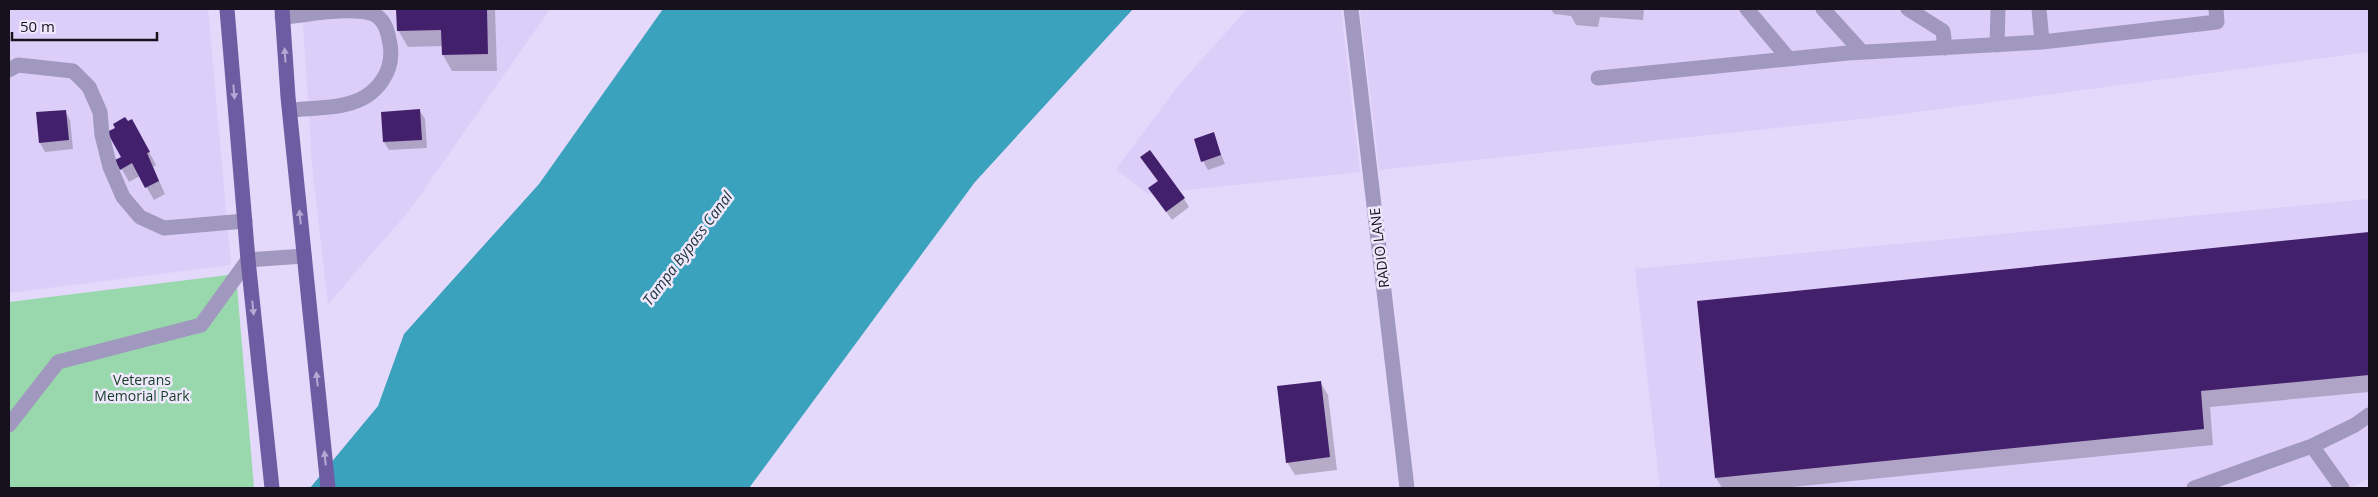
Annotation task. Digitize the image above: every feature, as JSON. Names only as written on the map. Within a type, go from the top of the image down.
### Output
[{"type":"main road","points":[[227,9],[248,260],[272,486]]},
{"type":"main road","points":[[282,13],[304,256],[328,488]]},
{"type":"street","name":"RADIO LANE","points":[[1351,9],[1407,488]]},
{"type":"street","points":[[1746,9],[1789,59]]},
{"type":"street","points":[[1823,9],[1862,52]]},
{"type":"street","points":[[1908,9],[1943,31],[1945,48]]},
{"type":"street","points":[[1996,45],[1998,9]]},
{"type":"street","points":[[2039,9],[2042,42]]},
{"type":"street","points":[[1598,78],[1862,52],[2042,42],[2217,22],[2216,9]]},
{"type":"street","points":[[282,13],[354,11],[372,13],[386,23],[391,44],[390,67],[384,81],[374,93],[347,104],[290,110]]},
{"type":"street","points":[[9,70],[18,65],[73,71],[89,87],[100,112],[102,135],[110,167],[123,197],[140,217],[164,228],[245,221]]},
{"type":"street","points":[[9,425],[58,362],[201,325],[248,260],[304,256]]},
{"type":"street","points":[[2194,488],[2312,446],[2354,425],[2369,415]]},
{"type":"street","points":[[2312,446],[2342,488]]},
{"type":"shaded area","points":[[9,9],[208,9],[231,265],[9,293]]},
{"type":"shaded area","points":[[302,9],[550,9],[409,211],[328,304],[312,165]]},
{"type":"shaded area","points":[[1247,9],[1341,9],[1360,172],[1148,194],[1116,169],[1178,86]]},
{"type":"shaded area","points":[[1360,9],[2369,9],[2369,52],[1871,118],[1379,170]]},
{"type":"shaded area","points":[[2369,199],[2369,478],[2351,488],[1660,488],[1635,269]]},
{"type":"green space","name":"Veterans Memorial Park","points":[[236,274],[254,488],[9,488],[9,302]]},
{"type":"water","name":"Tampa Bypass Canal","points":[[663,9],[1133,9],[975,182],[749,488],[310,488],[378,406],[404,334],[539,184]]},
{"type":"building","points":[[396,9],[487,9],[488,54],[442,55],[441,30],[397,31]]},
{"type":"building","points":[[420,109],[422,140],[383,142],[381,112]]},
{"type":"building","points":[[66,110],[69,140],[39,143],[36,112]]},
{"type":"building","points":[[125,117],[128,121],[132,119],[150,152],[147,153],[159,181],[145,188],[132,163],[120,170],[115,160],[121,157],[107,132],[115,128],[113,124]]},
{"type":"building","points":[[1214,132],[1221,155],[1201,162],[1194,139]]},
{"type":"building","points":[[1150,150],[1185,198],[1166,212],[1148,188],[1158,181],[1140,157]]},
{"type":"building","points":[[2369,232],[2369,375],[2201,391],[2204,429],[1715,478],[1697,301]]},
{"type":"building","points":[[1321,381],[1330,457],[1286,463],[1277,386]]}]
